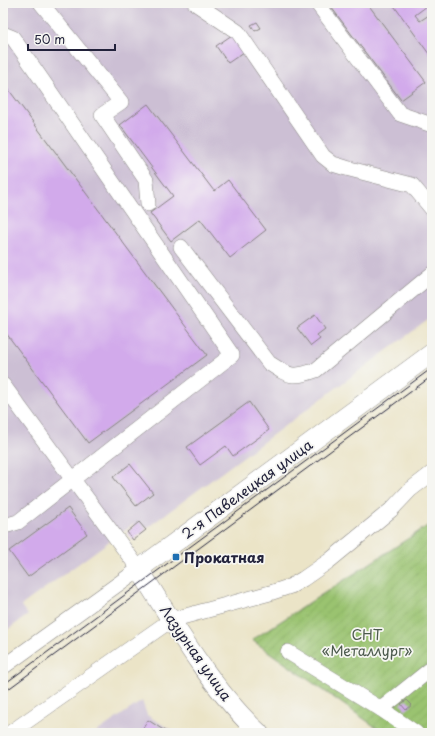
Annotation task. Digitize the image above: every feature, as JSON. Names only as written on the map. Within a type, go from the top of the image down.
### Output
[{"type":"main road","name":"2-я Павелецкая улица","points":[[139,569],[432,353]]},
{"type":"main road","name":"Лазурная улица","points":[[139,569],[171,620],[222,693],[259,733]]},
{"type":"street","points":[[41,3],[121,102],[102,116],[146,180],[148,204]]},
{"type":"street","points":[[195,3],[238,32],[323,156],[333,164],[412,185],[432,209]]},
{"type":"street","points":[[317,3],[400,114],[432,125]]},
{"type":"street","points":[[3,34],[12,38],[232,355],[74,480],[18,522],[8,525],[3,523]]},
{"type":"street","points":[[181,247],[269,363],[286,374],[300,376],[316,370],[432,274]]},
{"type":"street","points":[[3,385],[139,569]]},
{"type":"street","points":[[10,733],[171,620],[291,586],[329,561],[391,510],[410,490],[432,473]]},
{"type":"street","name":"2-я Павелецкая улица","points":[[3,667],[139,569]]},
{"type":"street","points":[[288,652],[381,709],[416,733]]},
{"type":"street","points":[[381,709],[432,668]]},
{"type":"shaded area","points":[[3,3],[432,3],[432,317],[140,533],[133,524],[26,602],[21,606],[28,615],[3,633]]},
{"type":"shaded area","points":[[142,701],[147,715],[176,733],[95,733]]},
{"type":"green space","name":"СНТ «Металлург»","points":[[432,523],[432,733],[384,733],[252,640]]},
{"type":"building","points":[[328,3],[367,3],[426,82],[401,100]]},
{"type":"building","points":[[392,3],[431,3],[415,15],[420,21],[432,13],[432,58]]},
{"type":"building","points":[[257,22],[261,28],[255,31],[251,25]]},
{"type":"building","points":[[232,35],[244,52],[228,63],[216,46]]},
{"type":"building","points":[[3,82],[207,355],[88,443],[3,329]]},
{"type":"building","points":[[148,104],[214,191],[228,180],[266,230],[230,258],[200,219],[171,241],[150,213],[173,196],[120,125]]},
{"type":"building","points":[[315,315],[325,329],[317,335],[320,339],[311,346],[297,328]]},
{"type":"building","points":[[249,402],[269,430],[233,456],[226,446],[200,465],[187,447]]},
{"type":"building","points":[[130,464],[153,493],[136,506],[113,477]]},
{"type":"building","points":[[68,508],[87,534],[28,577],[9,551]]},
{"type":"building","points":[[139,522],[146,530],[133,540],[127,532]]},
{"type":"building","points":[[407,700],[412,705],[406,710],[401,704]]},
{"type":"building","points":[[148,720],[168,733],[140,733]]},
{"type":"tram line","points":[[3,685],[432,368]]},
{"type":"tram line","points":[[3,693],[432,376]]},
{"type":"place","name":"Прокатная","points":[[176,557]]}]
